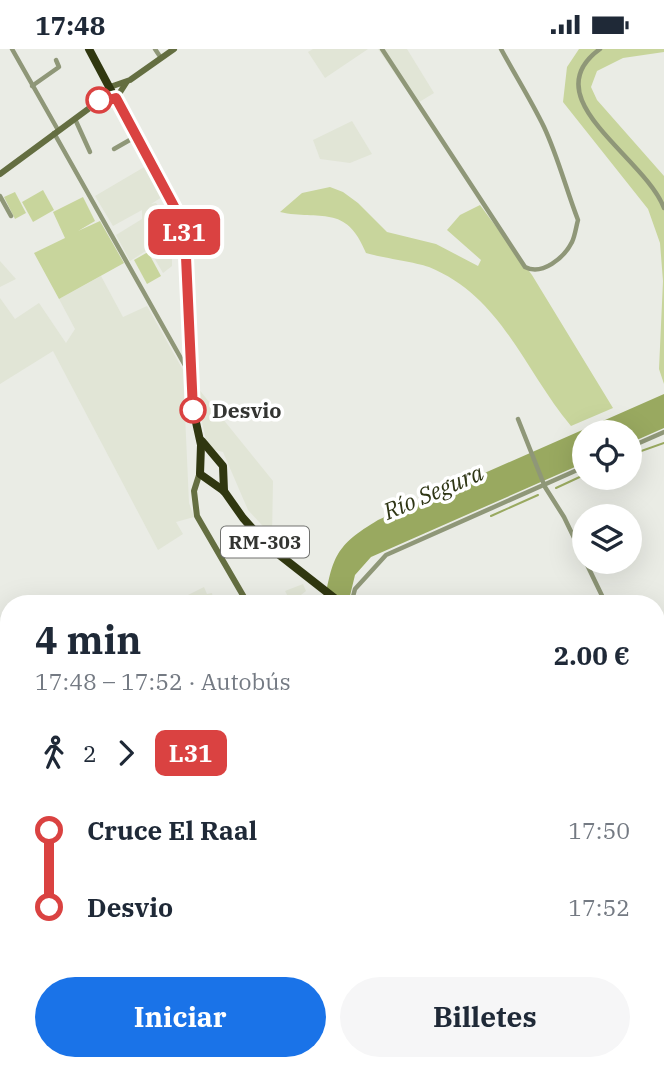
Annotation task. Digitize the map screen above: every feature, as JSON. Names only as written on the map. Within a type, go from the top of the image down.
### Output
[{"type":"highway","points":[[89,49],[176,210],[185,235],[190,395],[202,462],[200,471]]},
{"type":"highway","points":[[198,432],[223,466],[224,491]]},
{"type":"highway","points":[[202,462],[216,458]]},
{"type":"highway","name":"RM-303","points":[[200,471],[224,491],[262,539],[331,595]]},
{"type":"highway","points":[[209,481],[222,476]]},
{"type":"main road","points":[[0,174],[56,131],[174,49]]},
{"type":"main road","points":[[200,471],[195,485],[194,505],[199,523],[243,595]]},
{"type":"main road","points":[[195,485],[209,481]]},
{"type":"street","points":[[12,49],[190,372]]},
{"type":"street","points":[[155,49],[161,58]]},
{"type":"street","points":[[382,49],[525,268],[532,271],[542,269],[572,243],[578,220],[569,200],[568,185],[544,127],[501,49]]},
{"type":"street","points":[[600,49],[588,57],[579,73],[576,86],[580,102],[643,172],[664,208]]},
{"type":"street","points":[[32,86],[59,67],[56,60]]},
{"type":"street","points":[[75,119],[90,152]]},
{"type":"street","points":[[114,149],[136,137]]},
{"type":"street","points":[[0,196],[11,216]]},
{"type":"street","points":[[518,419],[545,487],[564,517],[602,595]]},
{"type":"street","points":[[642,442],[664,432]]},
{"type":"street","points":[[353,595],[355,589],[386,555],[572,473]]},
{"type":"shaded area","points":[[313,49],[368,49],[325,78],[308,52]]},
{"type":"shaded area","points":[[378,49],[407,49],[434,93],[416,104]]},
{"type":"shaded area","points":[[579,49],[664,49],[664,52],[623,58],[597,71],[591,87],[597,100],[664,176],[664,384],[659,369],[663,281],[660,243],[648,209],[563,102],[567,67]]},
{"type":"shaded area","points":[[352,121],[372,154],[350,163],[320,159],[313,140]]},
{"type":"shaded area","points":[[146,166],[162,197],[151,204],[156,203],[166,216],[172,213],[178,228],[180,245],[172,249],[172,266],[163,273],[149,249],[130,261],[116,235],[142,219],[142,210],[113,226],[95,196]]},
{"type":"shaded area","points":[[330,187],[343,192],[387,232],[436,244],[478,266],[481,260],[447,230],[460,215],[480,205],[532,275],[613,408],[585,420],[572,420],[571,426],[510,337],[475,297],[454,280],[429,267],[366,253],[358,237],[341,220],[280,212],[302,193]]},
{"type":"shaded area","points":[[43,190],[54,210],[33,222],[22,202]]},
{"type":"shaded area","points":[[15,192],[26,213],[15,219],[4,197]]},
{"type":"shaded area","points":[[83,197],[95,221],[78,231],[100,221],[124,263],[59,299],[34,253],[65,238],[53,212]]},
{"type":"shaded area","points":[[148,252],[161,276],[147,284],[134,260]]},
{"type":"shaded area","points":[[0,261],[16,279],[0,287]]},
{"type":"shaded area","points":[[101,276],[123,317],[147,306],[183,370],[189,503],[194,517],[176,522],[183,534],[158,550],[53,351],[0,384],[0,298],[15,319],[39,303],[66,343],[75,329],[59,299]]},
{"type":"shaded area","points":[[193,382],[273,481],[272,536],[248,510],[223,452],[211,449],[206,440]]},
{"type":"shaded area","points":[[664,394],[664,428],[642,438],[642,420],[605,420]]},
{"type":"shaded area","points":[[572,435],[572,468],[371,557],[355,575],[350,595],[326,595],[338,554],[344,545],[378,520]]},
{"type":"shaded area","points":[[303,584],[306,591],[301,595],[287,595],[285,591]]},
{"type":"shaded area","points":[[204,587],[207,594],[212,595],[188,595]]},
{"type":"waterway","points":[[642,451],[664,443]]},
{"type":"waterway","points":[[556,488],[572,481]]},
{"type":"waterway","points":[[491,516],[538,495]]},
{"type":"bus line","name":"L31","points":[[99,100],[95,104],[116,98],[183,226],[190,395],[193,410]]},
{"type":"place","name":"Desvio","points":[[193,410]]},
{"type":"water label","name":"Río Segura","points":[[433,491]]}]
